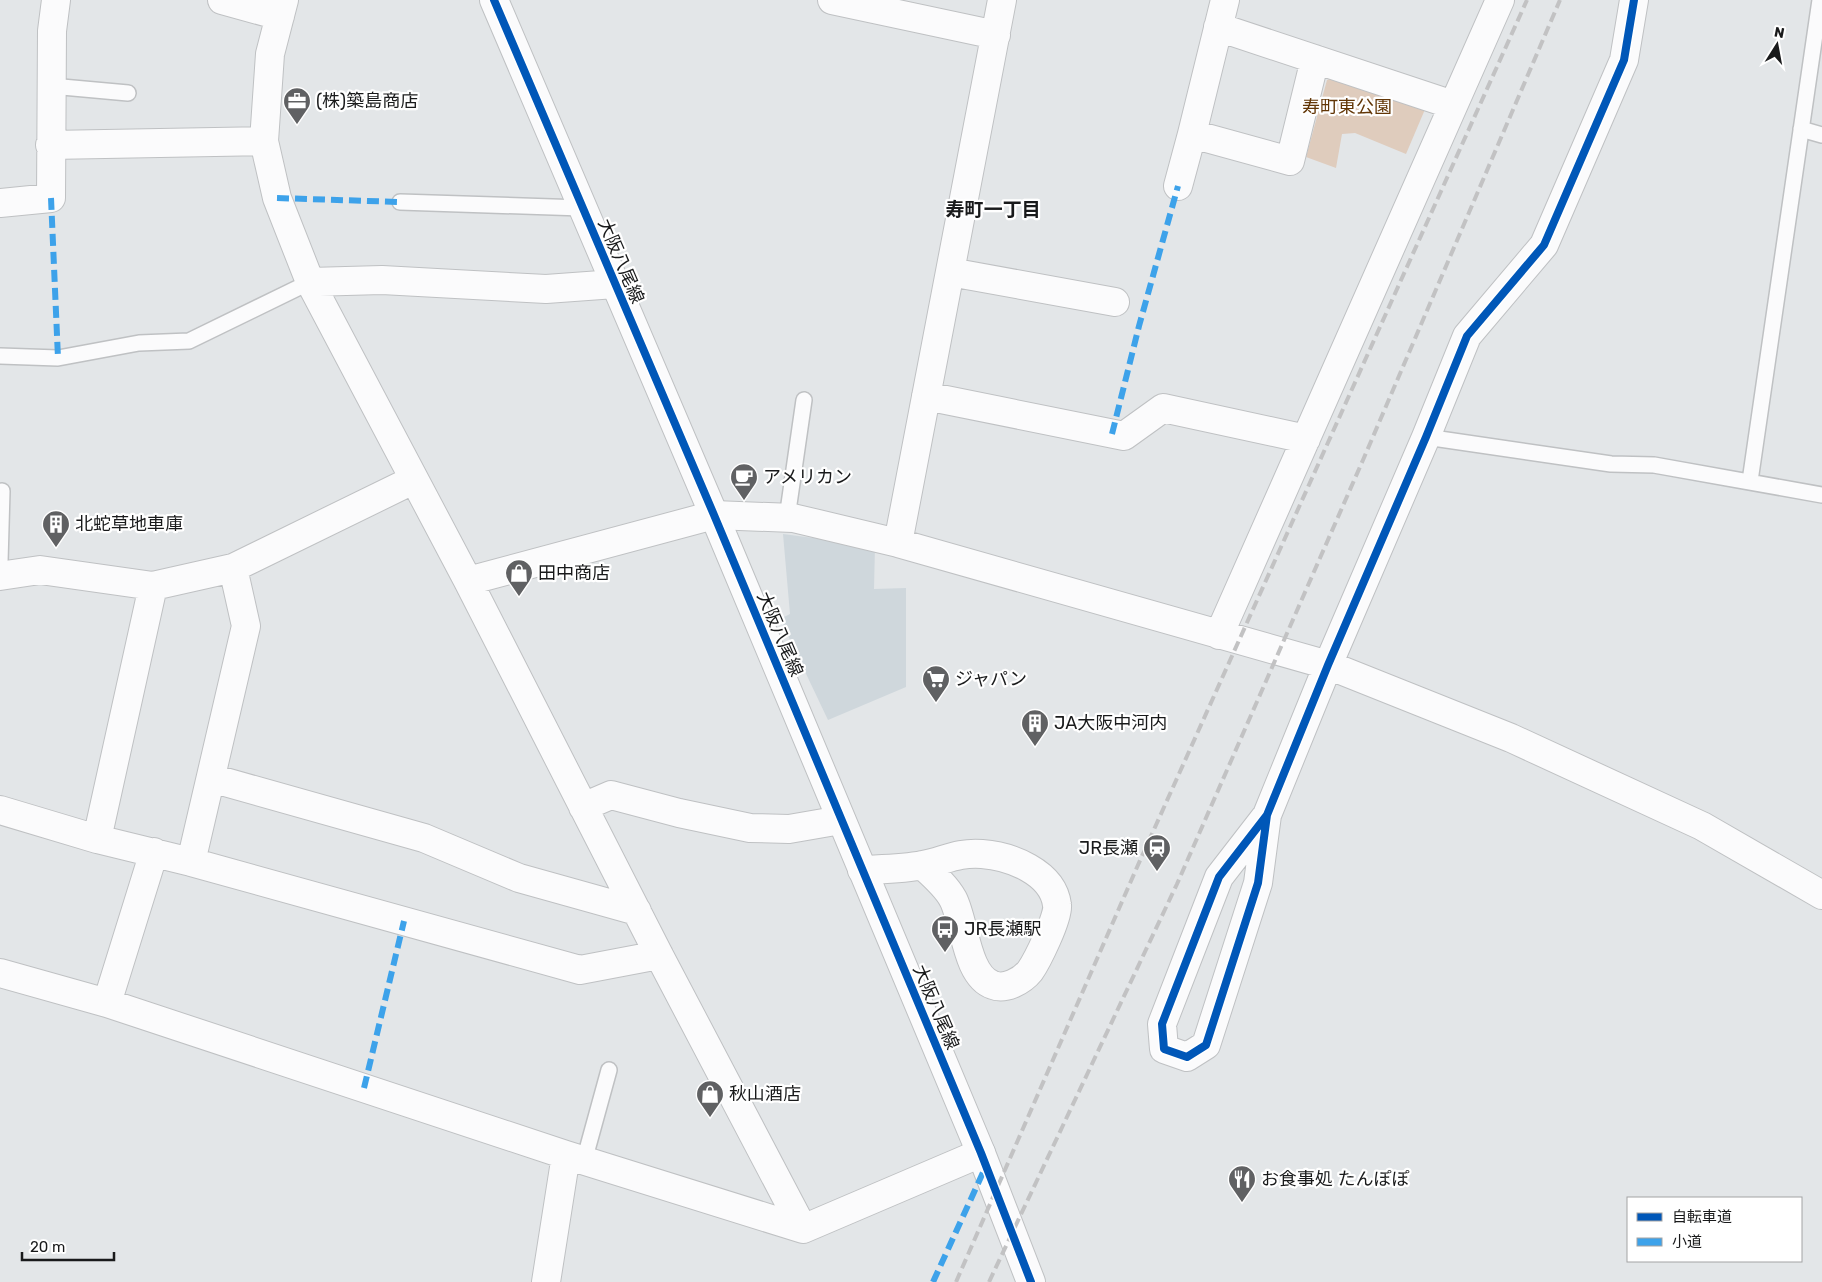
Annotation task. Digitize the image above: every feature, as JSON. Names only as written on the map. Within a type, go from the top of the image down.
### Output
[{"type":"street","points":[[0,203],[51,198],[52,31],[56,0]]},
{"type":"street","points":[[222,0],[282,8],[270,54],[264,141],[277,198],[310,282],[468,581],[659,956],[803,1229]]},
{"type":"street","name":"大阪八尾線","points":[[494,0],[714,515],[981,1153],[1023,1275]]},
{"type":"street","points":[[832,0],[996,35]]},
{"type":"street","points":[[898,543],[1002,0]]},
{"type":"street","points":[[1178,186],[1225,0]]},
{"type":"street","points":[[1267,814],[1219,877],[1162,1024],[1164,1049],[1186,1057],[1206,1045],[1258,883],[1267,814],[1328,665],[1426,437],[1467,336],[1544,244],[1624,60],[1634,0]]},
{"type":"street","points":[[1219,635],[1453,105],[1496,1]]},
{"type":"street","points":[[1218,27],[1453,105]]},
{"type":"street","points":[[1192,134],[1290,161],[1315,59]]},
{"type":"street","points":[[50,145],[264,141]]},
{"type":"street","points":[[950,272],[1115,302]]},
{"type":"street","points":[[310,282],[382,280],[546,289],[615,284]]},
{"type":"street","points":[[926,396],[1124,436],[1163,408],[1306,438]]},
{"type":"street","points":[[0,576],[40,570],[153,586],[233,568],[413,480]]},
{"type":"street","points":[[468,581],[714,515],[788,518],[898,543],[1328,665],[1511,738],[1702,826],[1822,895]]},
{"type":"street","points":[[191,862],[246,626],[233,568]]},
{"type":"street","points":[[97,839],[153,586]]},
{"type":"street","points":[[211,778],[424,838],[520,878],[637,911]]},
{"type":"street","points":[[583,807],[610,795],[679,813],[750,828],[790,829],[841,820]]},
{"type":"street","points":[[0,810],[97,839],[191,862],[580,970],[659,956]]},
{"type":"street","points":[[107,1003],[154,852]]},
{"type":"street","points":[[862,870],[922,865],[951,856],[980,854],[1008,858],[1038,874],[1051,888],[1058,906],[1053,927],[1030,972],[1012,985],[993,986],[978,974],[966,947],[962,922],[952,898],[922,865]]},
{"type":"street","points":[[0,973],[107,1003],[575,1158],[803,1229],[981,1153]]},
{"type":"street","points":[[546,1282],[575,1158]]},
{"type":"lane","points":[[1750,481],[1820,0]]},
{"type":"lane","points":[[51,86],[128,93]]},
{"type":"lane","points":[[1801,129],[1822,135]]},
{"type":"lane","points":[[400,202],[582,208]]},
{"type":"lane","points":[[0,356],[58,358],[139,343],[189,341],[310,282]]},
{"type":"lane","points":[[788,518],[804,400]]},
{"type":"lane","points":[[1426,437],[1611,464],[1654,464],[1822,495]]},
{"type":"lane","points":[[0,562],[2,491]]},
{"type":"lane","points":[[575,1158],[609,1070]]},
{"type":"shaded area","points":[[783,534],[875,546],[874,589],[906,588],[906,687],[828,720],[780,619],[790,614]]},
{"type":"green space","name":"寿町東公園","points":[[1338,76],[1426,107],[1406,154],[1355,133],[1342,134],[1336,168],[1306,157],[1327,80]]},
{"type":"railway","points":[[956,1282],[1138,865],[1527,0]]},
{"type":"railway","points":[[989,1282],[1177,884],[1363,460],[1560,0]]},
{"type":"marked path","points":[[1112,434],[1139,326],[1178,186]]},
{"type":"marked path","points":[[51,198],[58,358]]},
{"type":"marked path","points":[[277,198],[400,202]]},
{"type":"marked path","points":[[364,1088],[404,921]]},
{"type":"marked path","points":[[933,1282],[986,1166]]},
{"type":"cycle path","points":[[494,0],[714,515],[981,1153],[1031,1282]]},
{"type":"cycle path","points":[[1267,815],[1219,877],[1162,1024],[1164,1049],[1187,1057],[1206,1045],[1258,883],[1267,815],[1328,665],[1426,437],[1467,336],[1544,245],[1624,60],[1634,0]]},
{"type":"place","name":"(株)築島商店","points":[[297,125]]},
{"type":"place","name":"アメリカン","points":[[744,501]]},
{"type":"place","name":"北蛇草地車庫","points":[[56,548]]},
{"type":"place","name":"田中商店","points":[[519,597]]},
{"type":"place","name":"ジャパン","points":[[936,703]]},
{"type":"place","name":"JA大阪中河内","points":[[1035,747]]},
{"type":"place","name":"JR長瀬","points":[[1157,872]]},
{"type":"place","name":"JR長瀬駅","points":[[945,953]]},
{"type":"place","name":"秋山酒店","points":[[710,1118]]},
{"type":"place","name":"お食事処 たんぽぽ","points":[[1242,1203]]},
{"type":"district","name":"寿町一丁目","points":[[993,209]]}]
